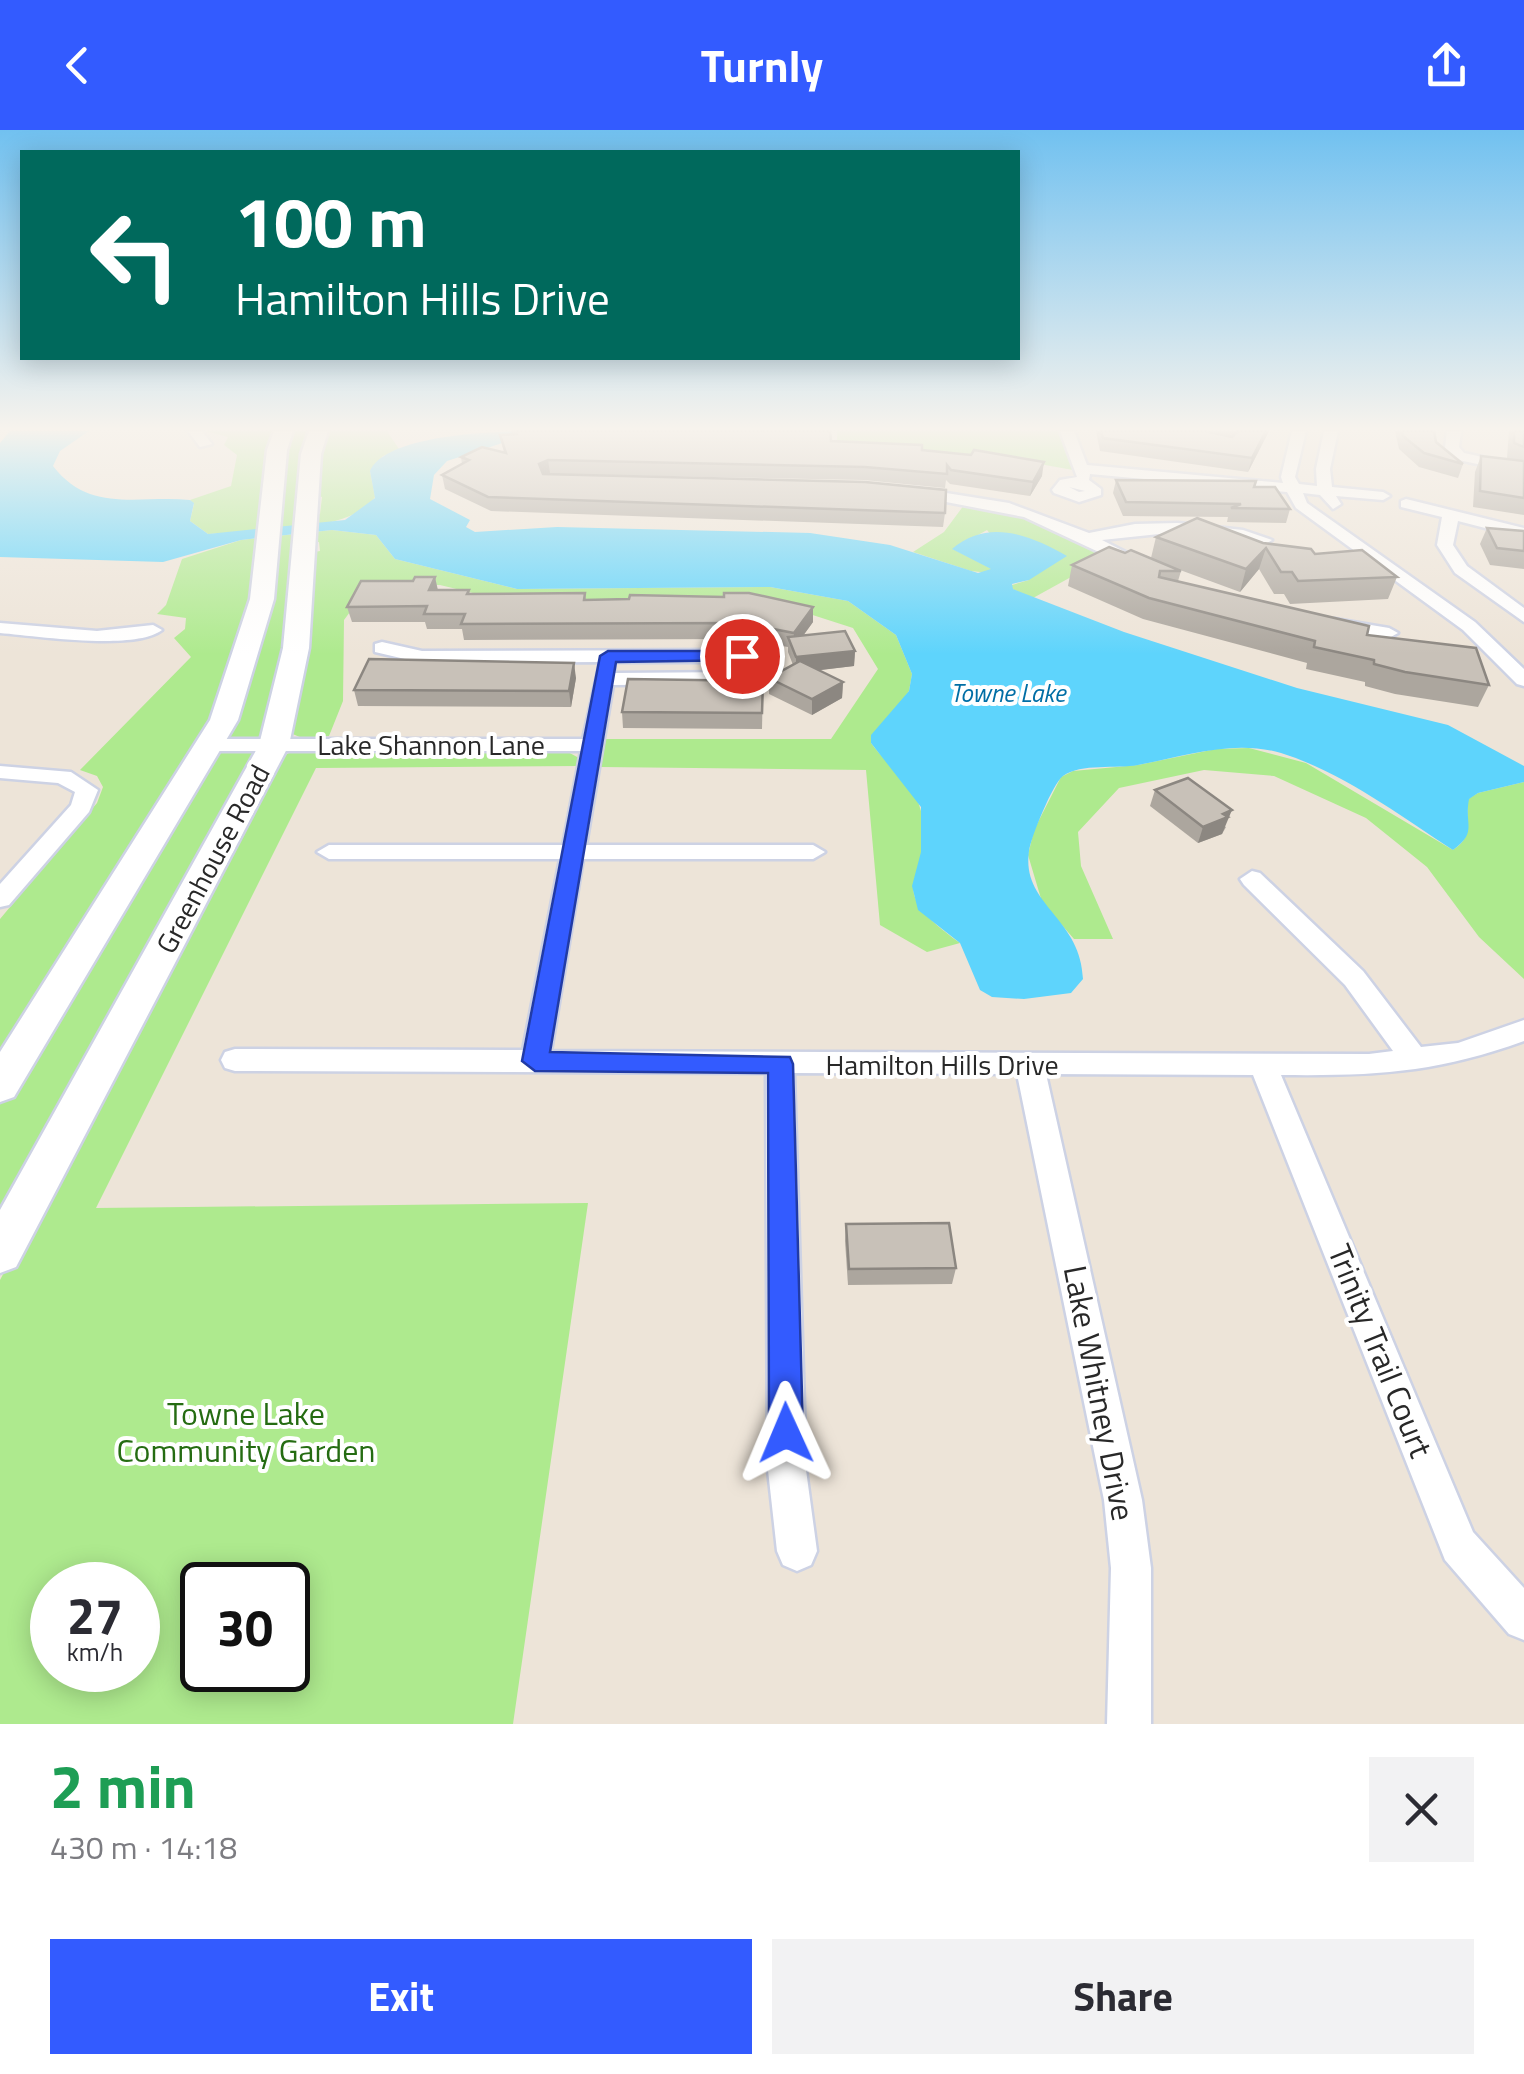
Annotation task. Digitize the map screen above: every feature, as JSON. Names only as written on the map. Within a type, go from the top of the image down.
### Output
[{"type":"main road","name":"Greenhouse Road","points":[[0,1086],[210,746],[252,644],[262,599],[270,505]]},
{"type":"main road","name":"Greenhouse Road","points":[[0,1252],[274,746],[296,648],[308,505]]},
{"type":"street","points":[[1003,505],[1045,516],[1092,537],[1144,569]]},
{"type":"street","points":[[1045,516],[1056,505]]},
{"type":"street","points":[[1304,505],[1469,626],[1524,680]]},
{"type":"street","points":[[1334,505],[1352,530],[1390,567]]},
{"type":"street","points":[[1428,505],[1524,534]]},
{"type":"street","points":[[1459,516],[1447,521],[1444,545],[1461,569],[1524,616]]},
{"type":"street","points":[[1092,537],[1170,526],[1213,529],[1264,540]]},
{"type":"street","points":[[1309,620],[1390,633]]},
{"type":"street","points":[[0,628],[97,636],[154,630]]},
{"type":"street","points":[[382,648],[422,657],[739,678],[753,675],[760,668],[742,656],[607,668]]},
{"type":"street","points":[[535,1061],[607,668]]},
{"type":"street","name":"Lake Shannon Lane","points":[[210,746],[592,745]]},
{"type":"street","points":[[0,772],[63,777],[87,790],[81,807],[0,900]]},
{"type":"street","points":[[328,852],[813,852]]},
{"type":"street","points":[[1252,879],[1354,978],[1416,1061]]},
{"type":"street","name":"Hamilton Hills Drive","points":[[235,1060],[1263,1066],[1416,1061],[1500,1042],[1524,1030]]},
{"type":"street","points":[[780,1064],[786,1470],[796,1551]]},
{"type":"street","name":"Lake Whitney Drive","points":[[1030,1066],[1123,1500],[1132,1568],[1129,1724]]},
{"type":"street","name":"Trinity Trail Court","points":[[1263,1066],[1459,1546],[1524,1619]]},
{"type":"green space","points":[[194,505],[300,505],[298,516],[320,514],[321,505],[367,505],[345,518],[273,531],[208,534],[190,521]]},
{"type":"green space","points":[[964,505],[986,505],[1007,510],[1111,555],[1033,598],[1012,589],[1012,585],[1029,580],[987,530],[953,549],[992,569],[989,573],[913,552],[944,532]]},
{"type":"green space","points":[[332,530],[376,535],[395,559],[517,589],[770,587],[848,601],[896,635],[912,674],[909,691],[871,743],[906,784],[921,811],[924,835],[914,880],[919,906],[960,943],[927,952],[880,925],[866,770],[601,767],[606,739],[831,739],[878,669],[853,628],[766,600],[518,604],[440,585],[370,585],[344,620],[343,701],[329,736],[302,738],[288,732],[308,643],[314,552],[320,551],[319,542],[295,545],[283,654],[252,760],[0,1218],[0,919],[97,803],[103,787],[97,776],[80,770],[191,657],[174,638],[185,629],[186,618],[157,614],[166,605],[182,559],[241,540]]},
{"type":"green space","points":[[1249,748],[1306,763],[1453,850],[1467,834],[1468,799],[1524,782],[1524,979],[1479,937],[1427,867],[1366,818],[1274,776],[1204,770],[1119,788],[1078,832],[1081,866],[1113,939],[1074,939],[1042,902],[1028,855],[1034,830],[1061,777],[1073,771],[1138,765],[1216,749]]},
{"type":"green space","name":"Towne Lake Community Garden","points":[[355,750],[566,751],[579,758],[578,766],[316,768],[96,1208],[588,1203],[513,1724],[0,1724],[0,1280],[274,761],[289,753]]},
{"type":"water","name":"Towne Lake","points":[[0,505],[193,505],[190,521],[208,534],[345,520],[365,505],[442,505],[470,520],[466,527],[475,532],[557,527],[810,533],[890,545],[978,573],[991,569],[952,549],[980,534],[1009,533],[1067,556],[1029,580],[1012,584],[1013,589],[1124,632],[1297,688],[1448,725],[1524,766],[1524,782],[1478,793],[1469,799],[1468,833],[1453,850],[1326,771],[1263,749],[1209,750],[1138,765],[1071,772],[1059,781],[1043,811],[1029,851],[1029,869],[1042,899],[1073,940],[1083,979],[1071,993],[1024,999],[992,997],[980,990],[960,943],[918,910],[912,886],[921,852],[921,807],[871,743],[871,735],[909,691],[912,674],[896,635],[848,601],[770,587],[517,589],[395,559],[376,535],[332,530],[241,540],[163,562],[0,557]]},
{"type":"building","points":[[728,505],[945,505],[945,513]]},
{"type":"building","points":[[1288,505],[1290,509],[1231,508]]},
{"type":"building","points":[[1197,518],[1263,543],[1311,549],[1315,554],[1362,550],[1397,577],[1298,581],[1292,572],[1281,572],[1266,548],[1246,569],[1156,537]]},
{"type":"building","points":[[1487,528],[1524,531],[1524,551],[1497,548]]},
{"type":"building","points":[[1109,547],[1125,553],[1131,550],[1181,571],[1160,571],[1159,577],[1369,626],[1367,635],[1476,648],[1489,685],[1405,672],[1374,664],[1374,660],[1314,647],[1315,641],[1149,598],[1072,565]]},
{"type":"building","points":[[415,577],[435,577],[429,590],[469,590],[467,594],[585,593],[584,600],[629,599],[630,595],[724,597],[724,593],[749,593],[813,607],[794,633],[742,623],[461,624],[465,614],[424,614],[427,606],[347,607],[361,581],[413,581]]},
{"type":"building","points":[[845,631],[855,651],[796,657],[788,637]]},
{"type":"building","points":[[369,659],[574,663],[569,691],[354,690]]},
{"type":"building","points":[[800,661],[843,682],[812,699],[769,678]]},
{"type":"building","points":[[628,679],[763,681],[762,713],[622,712]]},
{"type":"building","points":[[1188,778],[1232,810],[1223,814],[1228,817],[1203,827],[1155,790]]},
{"type":"building","points":[[949,1223],[956,1268],[849,1269],[846,1224]]},
{"type":"route","points":[[742,656],[608,656],[535,1061],[780,1064],[786,1433]]}]
